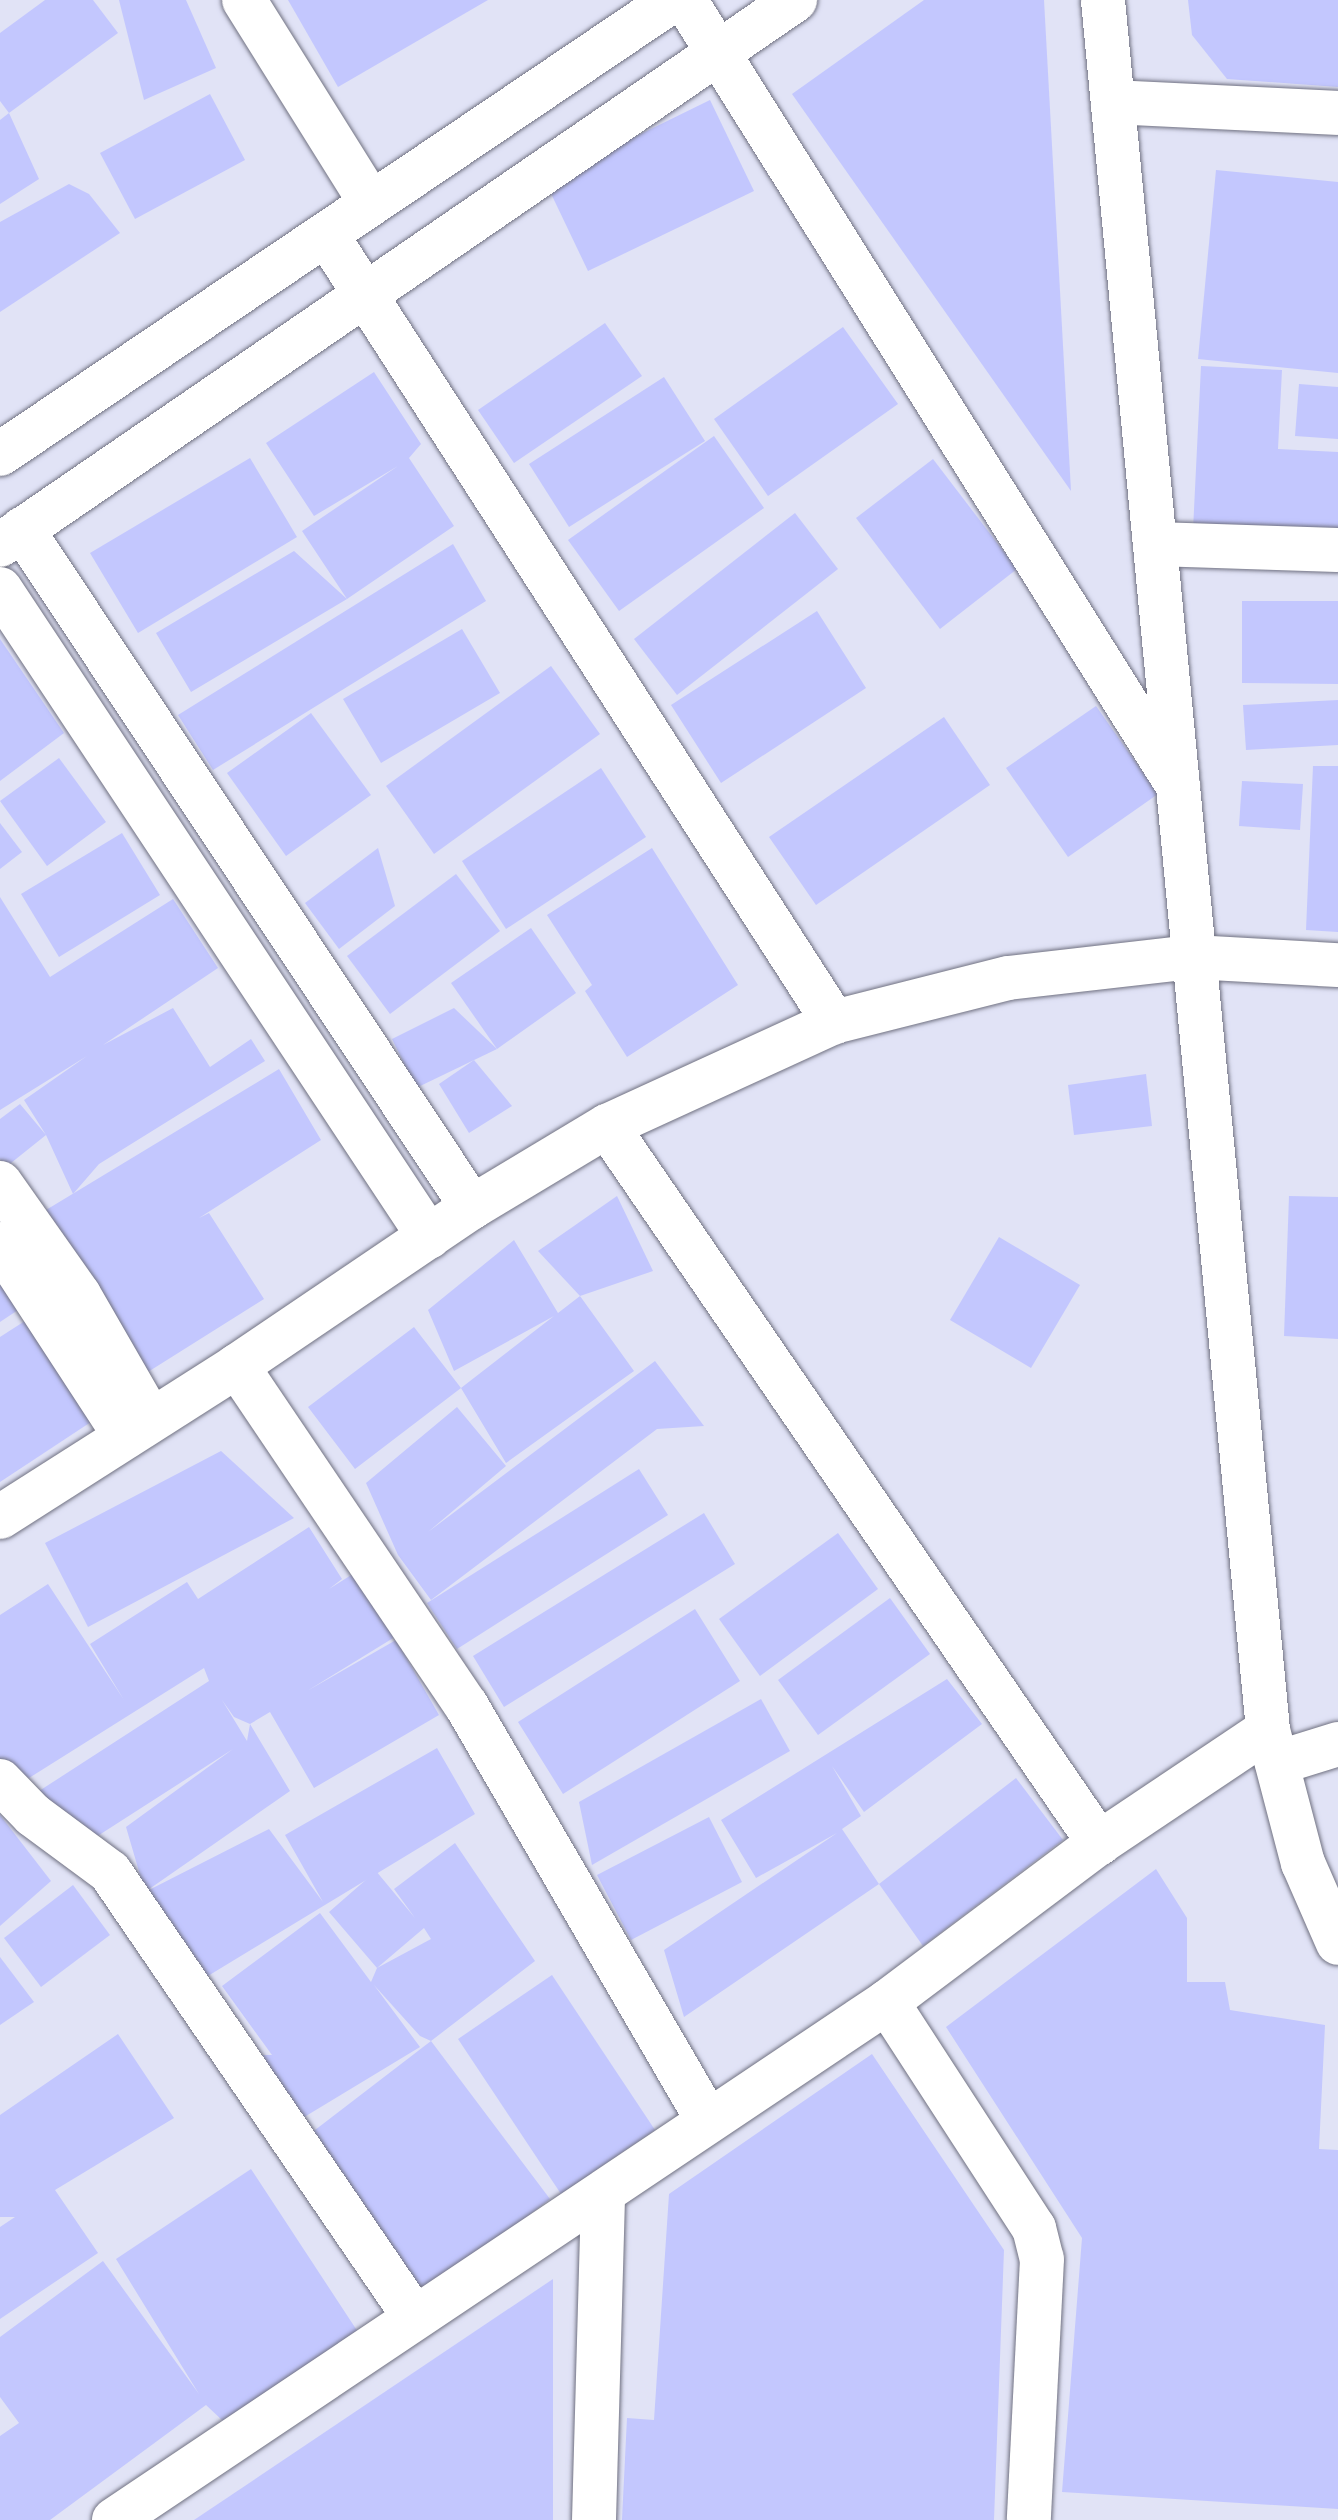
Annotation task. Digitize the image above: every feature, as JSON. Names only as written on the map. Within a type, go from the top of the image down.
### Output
[{"type":"street","points":[[244,0],[370,202]]},
{"type":"street","points":[[3,444],[326,234],[673,0]]},
{"type":"street","points":[[685,0],[1183,795]]},
{"type":"street","points":[[472,1207],[11,537],[366,298],[795,0]]},
{"type":"street","points":[[1103,0],[1155,544],[1183,795],[1193,957],[1272,1747],[1303,1863],[1338,1943]]},
{"type":"street","points":[[1113,102],[1338,113]]},
{"type":"street","points":[[326,234],[834,1022]]},
{"type":"street","points":[[1155,544],[1338,550]]},
{"type":"street","points":[[0,589],[429,1237]]},
{"type":"street","points":[[0,1517],[237,1366],[472,1207],[607,1126],[834,1022],[1008,978],[1193,957],[1338,965]]},
{"type":"street","points":[[607,1126],[1099,1843]]},
{"type":"street","points":[[0,1183],[79,1295],[139,1428]]},
{"type":"street","points":[[0,1244],[139,1428]]},
{"type":"street","points":[[237,1366],[466,1705],[708,2120]]},
{"type":"street","points":[[114,2520],[413,2315],[603,2194],[708,2120],[887,2002],[1099,1843],[1272,1747],[1338,1744]]},
{"type":"street","points":[[0,1781],[33,1815],[110,1872],[413,2315]]},
{"type":"street","points":[[887,2002],[1034,2228],[1042,2259],[1029,2520]]},
{"type":"street","points":[[594,2520],[603,2194]]},
{"type":"building","points":[[45,0],[93,0],[118,33],[9,113],[0,101],[0,33]]},
{"type":"building","points":[[119,0],[186,0],[216,68],[144,100]]},
{"type":"building","points":[[288,0],[488,0],[338,87]]},
{"type":"building","points":[[924,0],[1044,0],[1071,491],[792,94]]},
{"type":"building","points":[[1188,0],[1338,0],[1338,87],[1227,79],[1192,35]]},
{"type":"building","points":[[210,94],[245,160],[135,219],[100,153]]},
{"type":"building","points":[[710,100],[754,191],[588,271],[545,181]]},
{"type":"building","points":[[9,113],[39,179],[0,204],[0,120]]},
{"type":"building","points":[[1216,170],[1338,182],[1338,373],[1198,359]]},
{"type":"building","points":[[69,184],[89,194],[120,233],[0,312],[0,222]]},
{"type":"building","points":[[605,323],[642,376],[514,463],[478,410]]},
{"type":"building","points":[[843,327],[898,404],[768,496],[714,419]]},
{"type":"building","points":[[1201,366],[1282,370],[1278,449],[1338,452],[1338,537],[1193,530]]},
{"type":"building","points":[[374,372],[421,444],[409,458],[454,526],[347,599],[302,531],[398,466],[314,516],[266,443]]},
{"type":"building","points":[[664,377],[705,441],[569,527],[529,464]]},
{"type":"building","points":[[1299,384],[1338,387],[1338,439],[1295,436]]},
{"type":"building","points":[[714,436],[764,508],[619,611],[568,540]]},
{"type":"building","points":[[250,458],[297,537],[138,633],[90,553]]},
{"type":"building","points":[[933,459],[1017,569],[940,629],[856,518]]},
{"type":"building","points":[[795,513],[838,569],[677,695],[634,639]]},
{"type":"building","points":[[453,544],[486,601],[213,770],[178,715]]},
{"type":"building","points":[[294,551],[347,599],[191,692],[156,633]]},
{"type":"building","points":[[1242,601],[1338,601],[1338,684],[1242,683]]},
{"type":"building","points":[[817,611],[866,688],[721,783],[671,705]]},
{"type":"building","points":[[462,629],[500,693],[381,763],[343,699]]},
{"type":"building","points":[[0,639],[64,733],[0,781]]},
{"type":"building","points":[[551,666],[600,734],[434,854],[386,786]]},
{"type":"building","points":[[1338,700],[1338,745],[1246,750],[1243,705]]},
{"type":"building","points":[[1096,706],[1158,794],[1068,857],[1006,768]]},
{"type":"building","points":[[311,713],[371,795],[286,856],[227,773]]},
{"type":"building","points":[[944,717],[990,785],[816,905],[769,837]]},
{"type":"building","points":[[59,758],[106,822],[47,866],[0,801]]},
{"type":"building","points":[[1313,766],[1338,766],[1338,932],[1306,930]]},
{"type":"building","points":[[601,768],[646,837],[506,929],[462,861]]},
{"type":"building","points":[[1242,781],[1303,784],[1300,830],[1239,826]]},
{"type":"building","points":[[0,823],[22,852],[0,869]]},
{"type":"building","points":[[122,833],[160,895],[59,957],[21,894]]},
{"type":"building","points":[[378,848],[395,906],[339,949],[305,903]]},
{"type":"building","points":[[652,848],[738,985],[627,1057],[585,991],[592,985],[547,915]]},
{"type":"building","points":[[456,874],[500,931],[390,1014],[347,956]]},
{"type":"building","points":[[0,897],[50,977],[173,899],[218,968],[103,1045],[173,1008],[210,1067],[251,1039],[265,1061],[99,1164],[73,1194],[46,1135],[24,1100],[87,1056],[0,1110]]},
{"type":"building","points":[[531,928],[576,993],[497,1049],[451,983]]},
{"type":"building","points":[[454,1008],[497,1049],[416,1088],[392,1039]]},
{"type":"building","points":[[474,1060],[512,1106],[469,1133],[439,1084]]},
{"type":"building","points":[[279,1069],[321,1140],[199,1218],[209,1213],[264,1299],[132,1382],[90,1284],[46,1210]]},
{"type":"building","points":[[1146,1074],[1152,1126],[1074,1135],[1068,1085]]},
{"type":"building","points":[[20,1104],[46,1135],[6,1167],[0,1159],[0,1119]]},
{"type":"building","points":[[617,1196],[653,1271],[580,1296],[538,1251]]},
{"type":"building","points":[[1289,1196],[1338,1197],[1338,1339],[1284,1336]]},
{"type":"building","points":[[999,1237],[1080,1285],[1031,1368],[950,1320]]},
{"type":"building","points":[[514,1240],[558,1313],[580,1296],[634,1371],[506,1463],[461,1388],[554,1316],[454,1371],[428,1310]]},
{"type":"building","points":[[0,1265],[27,1304],[0,1322]]},
{"type":"building","points":[[28,1319],[94,1420],[0,1482],[0,1337]]},
{"type":"building","points":[[414,1327],[461,1388],[355,1469],[308,1407]]},
{"type":"building","points":[[655,1361],[704,1426],[657,1429],[431,1600],[398,1555],[366,1483],[457,1407],[506,1466],[428,1532]]},
{"type":"building","points":[[221,1451],[294,1518],[88,1627],[45,1543]]},
{"type":"building","points":[[639,1469],[668,1515],[457,1649],[427,1603]]},
{"type":"building","points":[[704,1513],[735,1564],[504,1707],[473,1656]]},
{"type":"building","points":[[309,1527],[342,1579],[329,1589],[364,1567],[403,1632],[307,1691],[396,1640],[439,1715],[314,1788],[270,1712],[250,1724],[290,1791],[145,1892],[126,1827],[233,1749],[96,1837],[36,1793],[209,1681],[204,1668],[29,1778],[0,1759],[0,1615],[48,1584],[124,1700],[90,1644],[187,1582],[198,1599]],"holes":[[[222,1700],[234,1717],[250,1724],[247,1741]]]},
{"type":"building","points":[[838,1533],[878,1589],[760,1676],[719,1619]]},
{"type":"building","points":[[890,1598],[930,1654],[818,1735],[778,1680]]},
{"type":"building","points":[[695,1609],[740,1681],[563,1794],[518,1722]]},
{"type":"building","points":[[947,1679],[982,1724],[864,1812],[832,1766],[861,1816],[842,1829],[879,1884],[684,2017],[664,1950],[837,1833],[756,1878],[721,1820]]},
{"type":"building","points":[[761,1699],[790,1751],[592,1865],[579,1802]]},
{"type":"building","points":[[437,1748],[475,1814],[198,1982],[145,1892],[269,1829],[323,1902],[285,1835]]},
{"type":"building","points":[[1016,1778],[1063,1840],[923,1946],[879,1884]]},
{"type":"building","points":[[0,1815],[51,1881],[0,1926]]},
{"type":"building","points":[[709,1817],[742,1882],[631,1940],[597,1875]]},
{"type":"building","points":[[455,1843],[535,1961],[431,2041],[420,2036],[374,1985],[420,2047],[301,2119],[262,2055],[272,2055],[222,1986],[320,1913],[371,1982],[377,1968],[329,1912],[376,1871],[415,1918],[394,1889]],"holes":[[[424,1928],[431,1939],[377,1968]]]},
{"type":"building","points":[[1156,1869],[1187,1918],[1187,1982],[1225,1982],[1230,2010],[1325,2025],[1319,2149],[1338,2150],[1338,2509],[1062,2492],[1082,2238],[946,2027]]},
{"type":"building","points":[[73,1885],[110,1935],[41,1987],[4,1938]]},
{"type":"building","points":[[0,1957],[34,2002],[0,2025]]},
{"type":"building","points":[[552,1975],[655,2130],[561,2194],[458,2039]]},
{"type":"building","points":[[118,2034],[174,2118],[55,2190],[98,2253],[0,2319],[0,2227],[15,2217],[0,2217],[0,2115]]},
{"type":"building","points":[[431,2041],[550,2199],[421,2298],[302,2140]]},
{"type":"building","points":[[872,2054],[1004,2250],[994,2520],[622,2520],[627,2418],[654,2420],[669,2194]]},
{"type":"building","points":[[251,2169],[358,2332],[223,2421],[206,2405],[50,2520],[0,2520],[0,2436],[19,2423],[0,2397],[0,2337],[103,2261],[199,2394],[116,2259]]},
{"type":"building","points":[[553,2279],[553,2520],[194,2520]]}]
